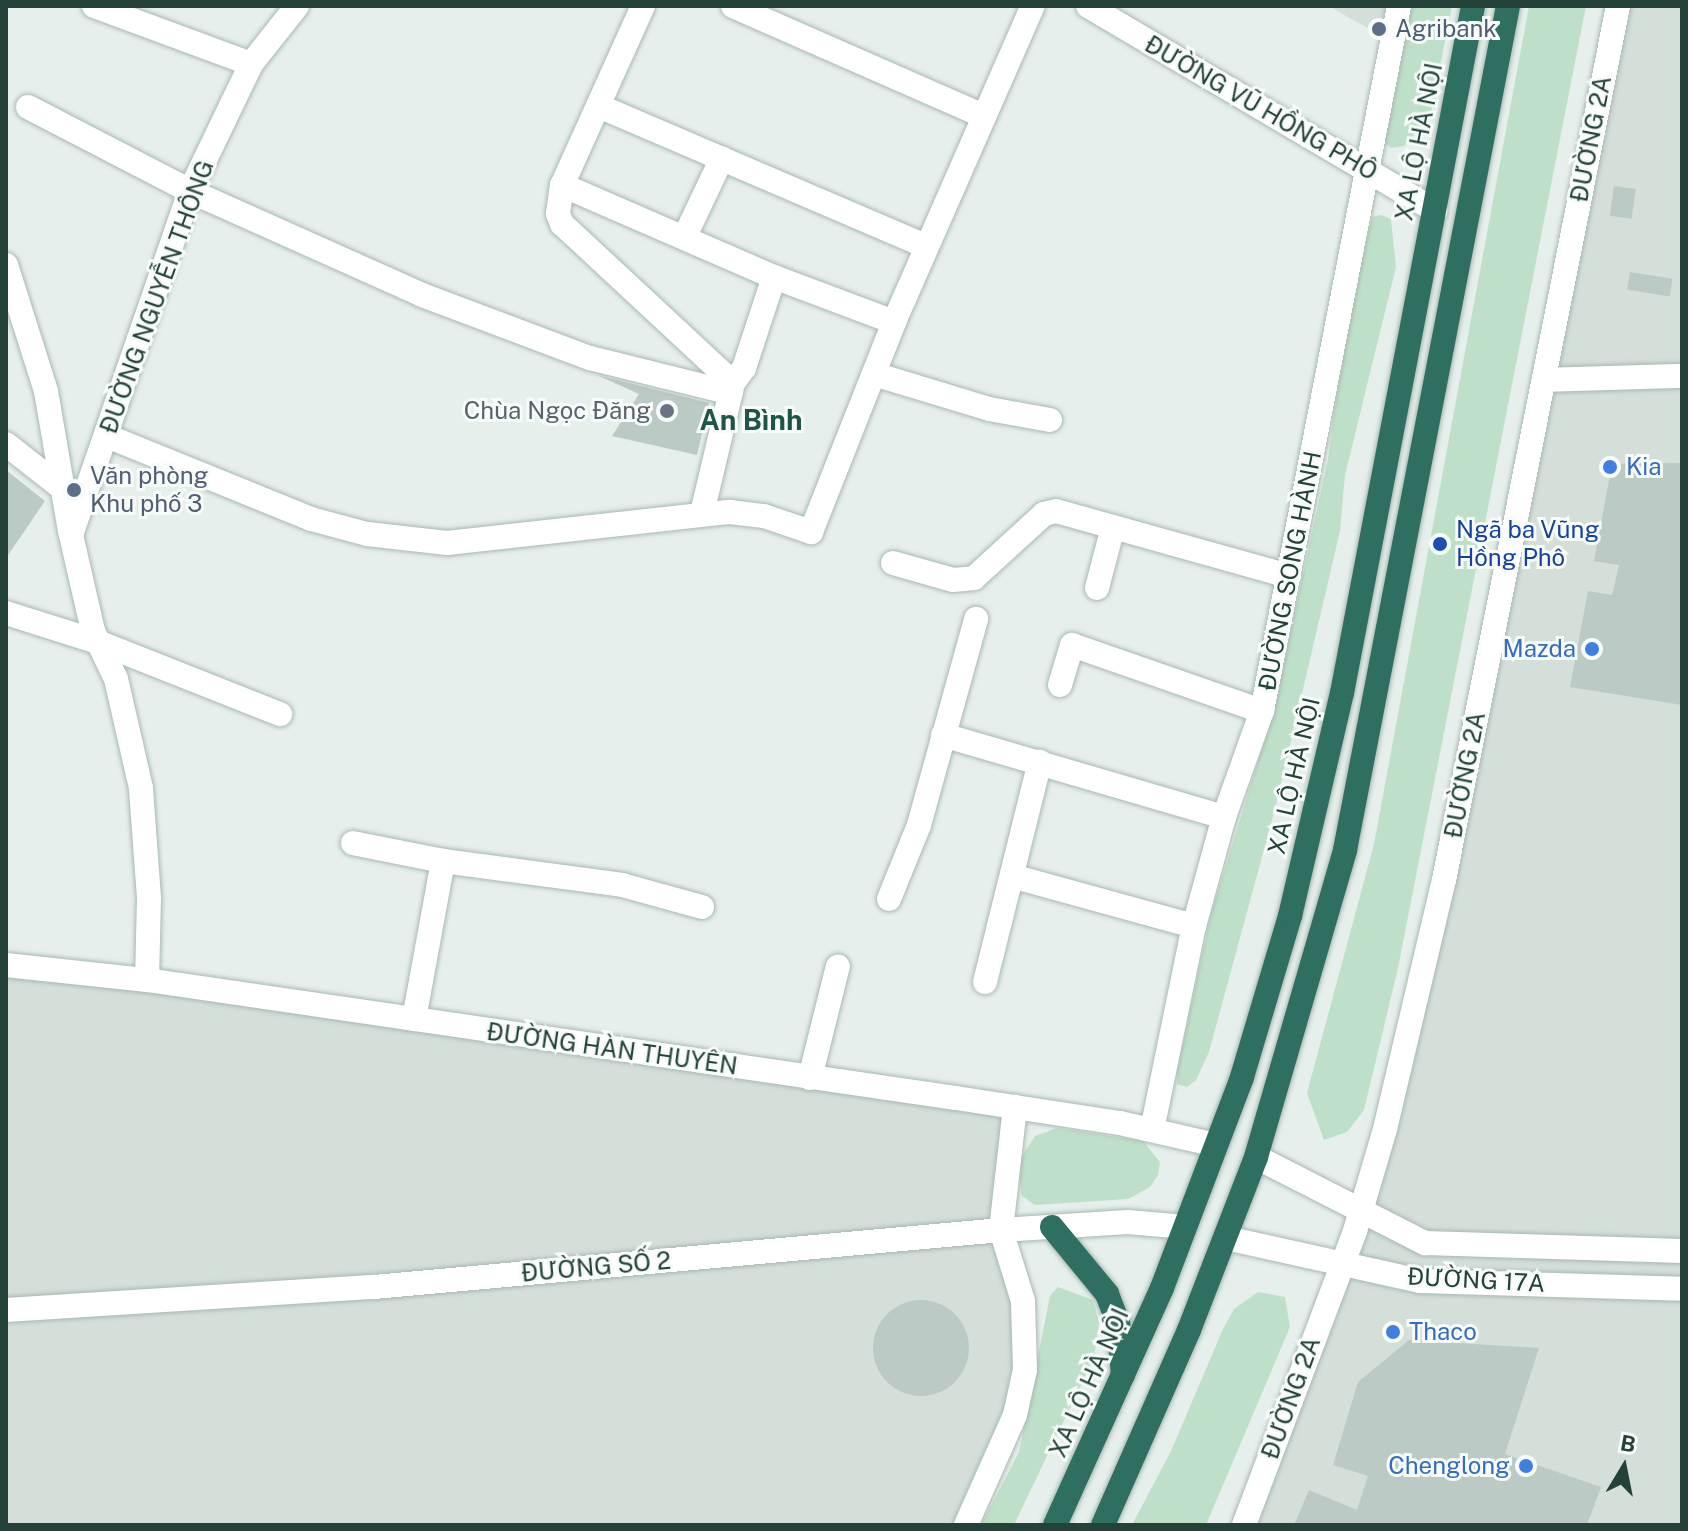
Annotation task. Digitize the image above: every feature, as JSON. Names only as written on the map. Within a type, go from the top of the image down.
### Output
[{"type":"highway","name":"XA LỘ HÀ NỘI","points":[[1055,1525],[1123,1377],[1185,1227],[1216,1145],[1290,916],[1325,776],[1473,6]]},
{"type":"highway","points":[[1103,1525],[1226,1238],[1256,1157],[1345,850],[1508,6]]},
{"type":"highway","points":[[1216,1145],[1256,1157]]},
{"type":"highway","points":[[1052,1227],[1107,1294],[1118,1322],[1123,1377]]},
{"type":"highway","points":[[1185,1227],[1226,1238]]},
{"type":"street","points":[[94,6],[251,64]]},
{"type":"street","name":"ĐƯỜNG NGUYỄN THÔNG","points":[[71,535],[190,191],[251,64],[297,6]]},
{"type":"street","points":[[643,6],[601,107],[562,185],[557,207],[562,224],[732,388]]},
{"type":"street","points":[[733,6],[984,116]]},
{"type":"street","points":[[107,436],[311,519],[367,534],[447,543],[702,513],[764,516],[811,532],[926,246],[1033,6]]},
{"type":"street","name":"ĐƯỜNG VŨ HỒNG PHÔ","points":[[1088,6],[1435,210]]},
{"type":"street","name":"ĐƯỜNG SONG HÀNH","points":[[1152,1130],[1194,926],[1224,817],[1262,711],[1399,6]]},
{"type":"street","name":"ĐƯỜNG 2A","points":[[1244,1525],[1361,1212],[1444,880],[1618,6]]},
{"type":"street","points":[[28,107],[190,191],[422,295],[590,358],[732,388]]},
{"type":"street","points":[[601,107],[926,246]]},
{"type":"street","points":[[685,236],[722,158]]},
{"type":"street","points":[[562,185],[774,277],[894,322]]},
{"type":"street","points":[[6,265],[46,391],[71,535],[98,642],[116,679],[141,788],[149,898],[147,980]]},
{"type":"street","points":[[702,513],[732,388],[744,368],[774,277]]},
{"type":"street","points":[[874,374],[977,406],[1050,420]]},
{"type":"street","points":[[1544,380],[1682,376]]},
{"type":"street","points":[[6,444],[62,488]]},
{"type":"street","points":[[893,563],[953,580],[974,578],[1044,514],[1056,511],[1289,576]]},
{"type":"street","points":[[1097,588],[1113,527]]},
{"type":"street","points":[[6,613],[98,642],[280,714]]},
{"type":"street","points":[[889,899],[919,825],[976,619]]},
{"type":"street","points":[[1060,685],[1072,645],[1262,711]]},
{"type":"street","points":[[943,735],[1224,817]]},
{"type":"street","points":[[985,982],[1040,762]]},
{"type":"street","points":[[353,843],[443,861],[622,885],[702,907]]},
{"type":"street","points":[[414,1019],[443,861]]},
{"type":"street","points":[[1012,876],[1194,926]]},
{"type":"street","name":"ĐƯỜNG HÀN THUYÊN","points":[[6,965],[147,980],[1015,1107],[1152,1130],[1216,1145]]},
{"type":"street","points":[[810,1078],[838,966]]},
{"type":"street","points":[[966,1525],[1015,1415],[1025,1370],[1023,1301],[1001,1230],[1015,1107]]},
{"type":"street","name":"ĐƯỜNG 17A","points":[[1256,1157],[1425,1243],[1682,1251]]},
{"type":"street","name":"ĐƯỜNG SỐ 2","points":[[6,1310],[374,1287],[1001,1230],[1128,1222],[1185,1227]]},
{"type":"street","name":"ĐƯỜNG 17A","points":[[1226,1238],[1420,1281],[1682,1289]]},
{"type":"shaded area","name":"Agribank","points":[[1329,6],[1392,6],[1387,38],[1353,20]]},
{"type":"shaded area","points":[[1629,6],[1682,6],[1682,1525],[1256,1525],[1367,1233],[1397,1132],[1454,889]]},
{"type":"shaded area","points":[[6,977],[147,991],[1007,1118],[1020,1329],[1009,1413],[958,1525],[6,1525]]},
{"type":"green space","points":[[1403,6],[1452,6],[1430,117],[1404,146],[1391,148],[1380,140]]},
{"type":"green space","points":[[1529,6],[1586,6],[1398,968],[1364,1110],[1347,1132],[1324,1140],[1307,1093],[1374,844]]},
{"type":"green space","points":[[1381,215],[1391,219],[1396,267],[1345,475],[1340,531],[1275,809],[1209,1052],[1196,1080],[1187,1087],[1177,1084],[1177,1070],[1211,914],[1273,713],[1328,459],[1343,348],[1367,237],[1372,217]]},
{"type":"green space","points":[[1057,1128],[1143,1141],[1160,1162],[1158,1175],[1150,1187],[1128,1199],[1035,1205],[1022,1196],[1017,1164],[1035,1136]]},
{"type":"green space","points":[[1058,1287],[1093,1300],[1099,1323],[1094,1358],[1014,1525],[981,1525],[1019,1452],[1050,1296]]},
{"type":"green space","points":[[1258,1292],[1285,1297],[1290,1327],[1206,1525],[1132,1525],[1171,1451],[1223,1329],[1234,1309]]},
{"type":"building","points":[[1614,186],[1636,189],[1632,219],[1610,216]]},
{"type":"building","points":[[1630,272],[1672,279],[1670,297],[1627,290]]},
{"type":"building","name":"Chùa Ngọc Đăng","points":[[597,375],[709,403],[697,455],[612,436],[639,394]]},
{"type":"building","points":[[1682,463],[1682,705],[1570,687],[1588,591],[1612,595],[1619,565],[1594,561],[1612,464]]},
{"type":"building","points":[[6,470],[45,501],[6,558]]},
{"type":"building","points":[[921,1300],[939,1304],[955,1314],[965,1330],[969,1348],[965,1366],[955,1382],[939,1392],[921,1396],[903,1392],[887,1382],[877,1366],[873,1348],[877,1330],[887,1314],[903,1304]]},
{"type":"building","points":[[1409,1340],[1539,1348],[1505,1454],[1601,1487],[1587,1525],[1294,1525],[1309,1490],[1357,1510],[1368,1476],[1333,1465],[1358,1382]]},
{"type":"place","name":"Agribank","points":[[1379,29]]},
{"type":"place","name":"Chùa Ngọc Đăng","points":[[667,411]]},
{"type":"place","name":"Kia","points":[[1610,467]]},
{"type":"place","name":"Văn phòng Khu phố 3","points":[[74,490]]},
{"type":"place","name":"Ngã ba Vũng Hồng Phô","points":[[1440,544]]},
{"type":"place","name":"Mazda","points":[[1592,649]]},
{"type":"place","name":"Thaco","points":[[1393,1332]]},
{"type":"place","name":"Chenglong","points":[[1526,1466]]},
{"type":"district","name":"An Bình","points":[[751,420]]}]
